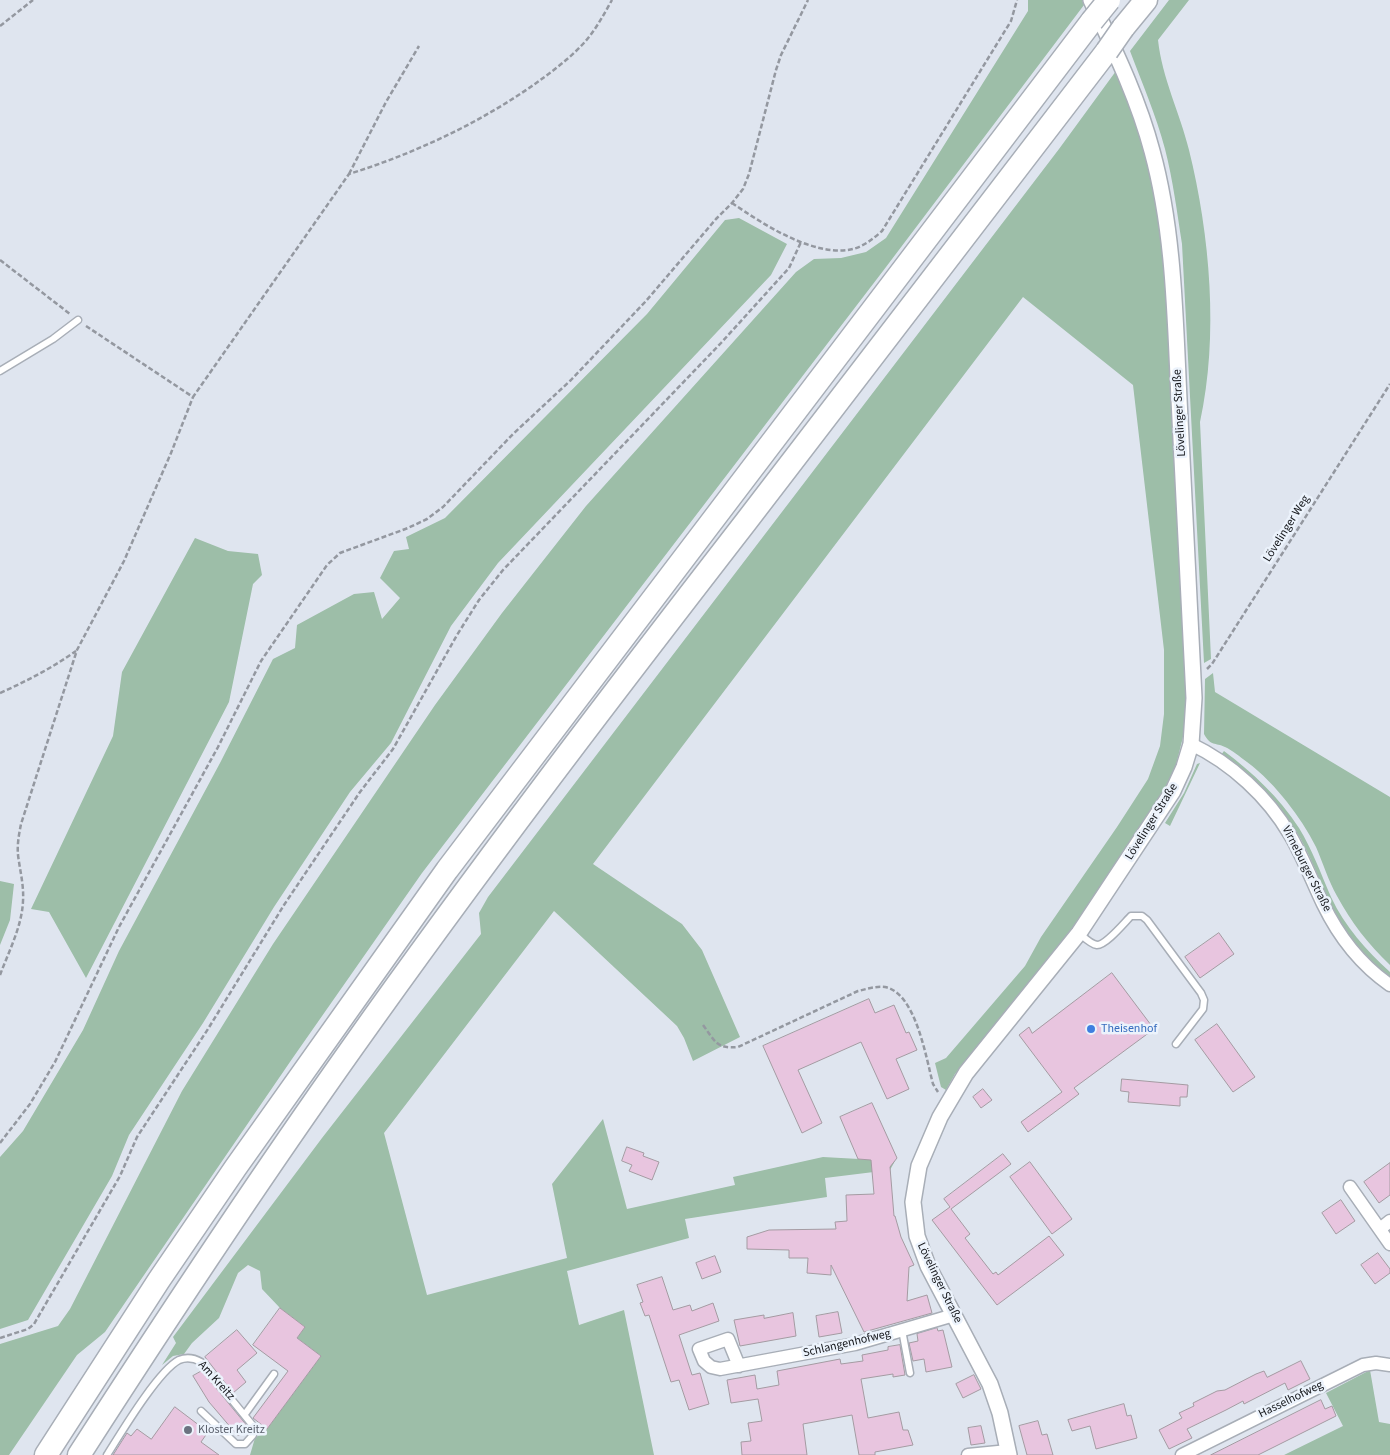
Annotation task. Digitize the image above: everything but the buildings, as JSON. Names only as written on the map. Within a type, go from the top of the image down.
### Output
[{"type":"highway","points":[[46,1455],[236,1167],[447,870],[1092,10],[1109,0]]},
{"type":"highway","points":[[78,1455],[258,1182],[352,1047],[460,898],[591,723],[1146,0]]},
{"type":"street","name":"Lövelinger Straße","points":[[1008,1453],[996,1398],[922,1252],[913,1218],[913,1202],[919,1166],[929,1140],[951,1096],[966,1073],[1078,933],[1173,791],[1184,767],[1191,744],[1193,726],[1193,678],[1175,322],[1169,242],[1164,207],[1142,116],[1128,77],[1092,10]]},
{"type":"street","name":"Virneburger Straße","points":[[1191,744],[1236,773],[1276,813],[1290,835],[1324,905],[1341,935],[1360,959],[1390,985]]},
{"type":"street","points":[[1350,1188],[1385,1225],[1390,1244]]},
{"type":"street","name":"Schlangenhofweg","points":[[739,1366],[855,1344],[954,1315]]},
{"type":"street","name":"Hasselhofweg","points":[[1182,1455],[1197,1452],[1363,1365],[1376,1363],[1390,1365]]},
{"type":"street","points":[[968,1455],[1008,1453]]},
{"type":"lane","points":[[0,371],[53,339],[78,320]]},
{"type":"lane","points":[[1078,933],[1097,945],[1104,943],[1131,916],[1142,916],[1147,920],[1201,993],[1204,1000],[1203,1009],[1176,1044]]},
{"type":"lane","points":[[902,1330],[910,1373]]},
{"type":"lane","name":"Am Kreitz","points":[[107,1455],[154,1386],[171,1366],[182,1359],[194,1358],[201,1362],[253,1424],[254,1432],[252,1438],[245,1444],[234,1443],[201,1411]]},
{"type":"lane","points":[[245,1414],[274,1374]]},
{"type":"path","points":[[0,26],[33,0]]},
{"type":"path","points":[[349,174],[389,161],[488,114],[522,93],[561,65],[582,44],[599,23],[612,0]]},
{"type":"path","points":[[0,1142],[30,1104],[55,1062],[119,927],[218,747],[261,661],[327,565],[340,553],[408,528],[427,519],[443,507],[513,434],[571,380],[639,308],[732,203],[743,189],[749,174],[781,55],[808,0]]},
{"type":"path","points":[[732,203],[759,221],[801,242],[822,249],[838,251],[854,249],[870,242],[882,230],[1011,21],[1017,0]]},
{"type":"path","points":[[0,974],[19,924],[23,903],[23,887],[18,855],[21,824],[77,650],[124,561],[171,453],[193,396],[349,174],[386,102],[419,46]]},
{"type":"path","points":[[0,1338],[28,1329],[34,1324],[120,1176],[137,1136],[208,1029],[284,905],[360,792],[393,749],[457,635],[479,600],[510,563],[721,343],[789,268],[801,242]]},
{"type":"path","points":[[0,260],[78,320],[193,396]]},
{"type":"path","name":"Lövelinger Weg","points":[[1193,678],[1212,664],[1390,384]]},
{"type":"path","points":[[0,693],[46,671],[77,650]]},
{"type":"path","points":[[703,1025],[718,1044],[726,1048],[738,1047],[858,991],[873,987],[886,987],[896,992],[905,1001],[914,1018],[933,1084],[938,1092],[951,1096]]},
{"type":"green space","points":[[1028,0],[1082,0],[1084,5],[422,873],[105,1332],[77,1355],[9,1455],[0,1455],[0,1344],[58,1326],[70,1309],[182,1091],[273,944],[435,705],[502,613],[586,506],[796,272],[814,259],[841,258],[866,252],[886,238],[1028,11]]},
{"type":"green space","points":[[1169,0],[1189,0],[1158,40],[1163,68],[1185,136],[1196,183],[1207,251],[1210,286],[1209,355],[1206,389],[1200,422],[1211,659],[1204,663],[1182,244],[1173,184],[1165,149],[1130,51]]},
{"type":"green space","points":[[1116,71],[1146,149],[1163,246],[1170,326],[1187,721],[1174,773],[1153,810],[1092,902],[1041,969],[955,1074],[946,1090],[941,1087],[935,1063],[946,1058],[1025,966],[1041,937],[1148,779],[1160,746],[1164,714],[1164,650],[1133,385],[1023,297],[593,864],[682,924],[702,950],[740,1037],[693,1061],[677,1026],[554,911],[384,1133],[427,1295],[567,1258],[552,1184],[603,1119],[627,1209],[735,1185],[733,1177],[823,1157],[895,1161],[890,1170],[825,1178],[827,1197],[685,1219],[689,1238],[567,1271],[579,1325],[624,1310],[654,1455],[250,1455],[255,1438],[267,1429],[321,1356],[297,1338],[305,1327],[280,1308],[262,1289],[260,1271],[248,1265],[238,1273],[219,1318],[192,1343],[184,1354],[173,1356],[162,1365],[176,1343],[173,1337],[322,1138],[481,934],[479,913],[488,897],[1059,149]]},
{"type":"green space","points":[[739,218],[787,244],[771,275],[498,563],[451,626],[391,743],[350,792],[274,907],[203,1023],[129,1135],[112,1176],[28,1320],[0,1329],[0,1157],[23,1131],[83,1030],[119,951],[220,763],[273,659],[295,648],[297,625],[354,594],[374,592],[382,619],[400,598],[380,578],[394,551],[409,549],[406,537],[445,518],[647,314],[725,220]]},
{"type":"green space","points":[[195,538],[228,551],[258,554],[262,575],[253,584],[229,702],[86,978],[49,912],[31,909],[113,736],[122,672]]},
{"type":"green space","points":[[1213,673],[1215,692],[1390,797],[1390,965],[1367,941],[1348,915],[1328,878],[1313,841],[1287,802],[1253,766],[1228,748],[1211,743],[1204,734],[1205,679]]},
{"type":"green space","points":[[1224,751],[1265,786],[1283,806],[1308,844],[1331,897],[1349,928],[1364,947],[1390,972],[1390,977],[1380,970],[1354,943],[1340,922],[1328,900],[1305,847],[1280,809],[1262,790],[1221,755]]},
{"type":"green space","points":[[1200,763],[1170,826],[1165,823],[1184,793],[1197,764]]},
{"type":"green space","points":[[0,881],[14,884],[10,920],[0,945]]},
{"type":"green space","points":[[1370,1370],[1379,1422],[1390,1424],[1390,1455],[1284,1455],[1343,1426],[1326,1393]]},
{"type":"place","name":"Theisenhof","points":[[1091,1029]]},
{"type":"place","name":"Kloster Kreitz","points":[[188,1430]]}]
